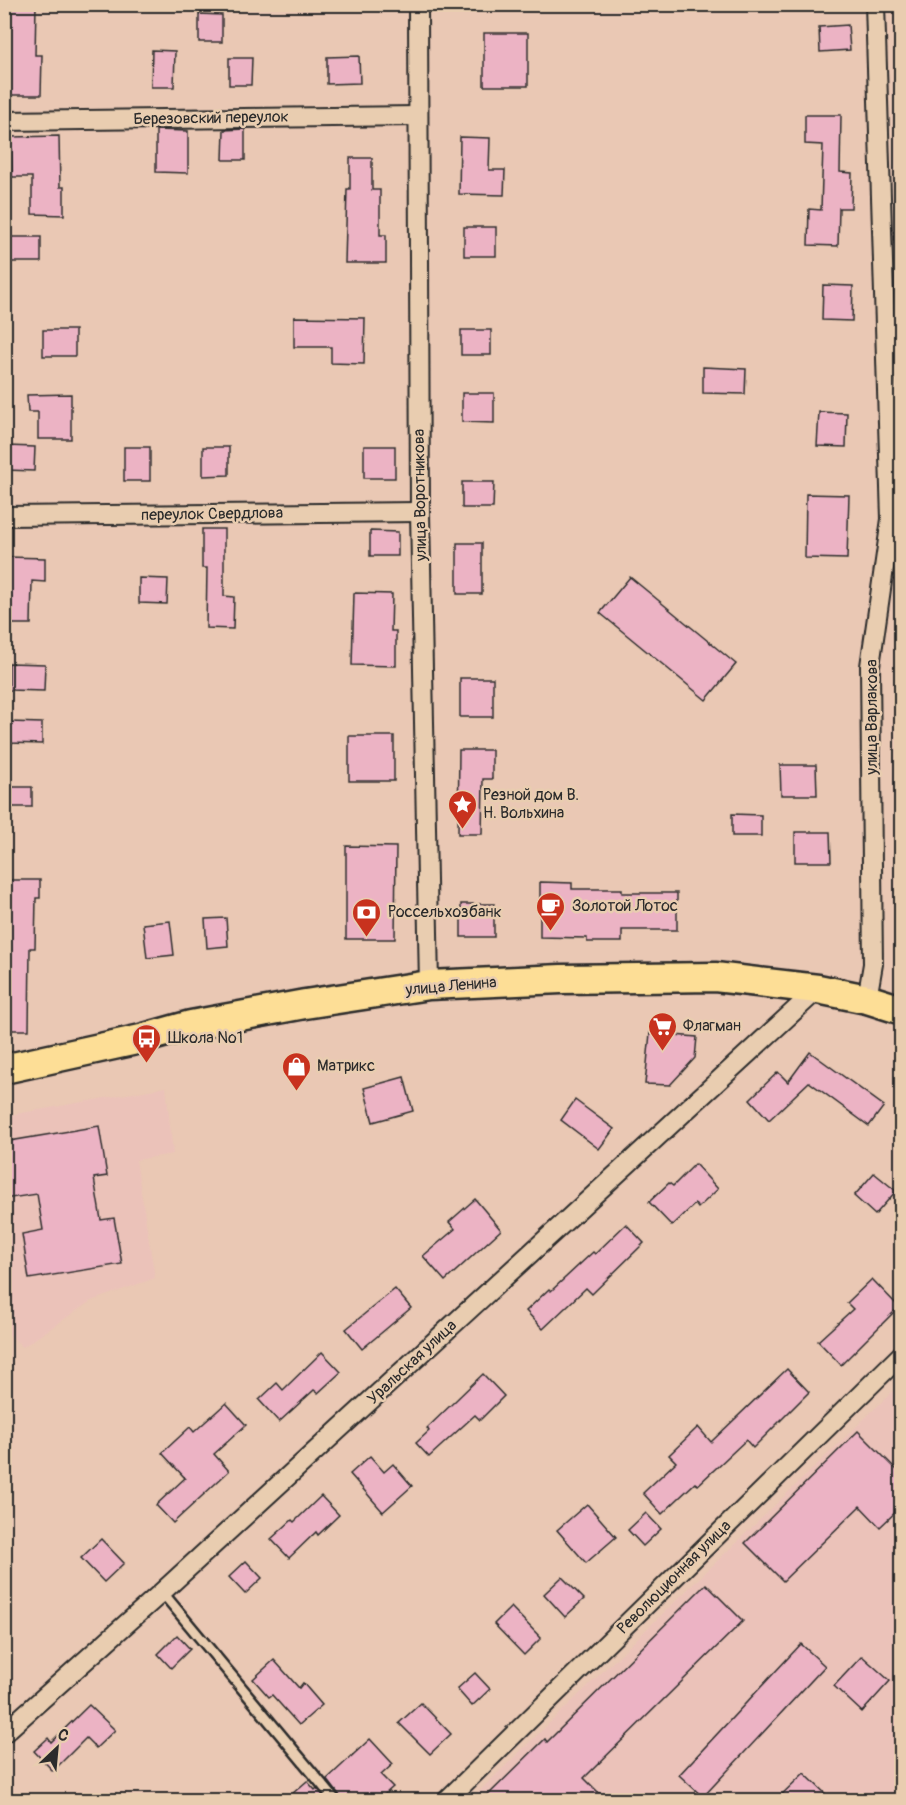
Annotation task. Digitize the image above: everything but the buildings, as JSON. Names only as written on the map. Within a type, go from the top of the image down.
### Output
[{"type":"main road","name":"улица Ленина","points":[[4,1069],[141,1039],[191,1025],[305,1004],[429,986],[561,979],[715,977],[818,989],[867,999],[902,1010]]},
{"type":"street","name":"улица Воротникова","points":[[418,4],[420,512],[429,986]]},
{"type":"street","name":"улица Варлакова","points":[[867,999],[873,964],[870,666],[891,519],[875,4]]},
{"type":"street","name":"Березовский переулок","points":[[4,121],[418,116]]},
{"type":"street","name":"переулок Свердлова","points":[[4,516],[420,512]]},
{"type":"street","name":"Уральская улица","points":[[4,1733],[162,1592],[818,989]]},
{"type":"street","name":"Революционная улица","points":[[447,1800],[902,1354]]},
{"type":"lane","points":[[162,1592],[335,1800]]},
{"type":"shaded area","points":[[166,1087],[173,1154],[136,1160],[155,1278],[91,1301],[23,1347],[5,1331],[5,1116]]},
{"type":"shaded area","points":[[895,1389],[901,1396],[901,1800],[470,1800]]},
{"type":"place","name":"Резной дом В. Н. Вольхина","points":[[462,830]]},
{"type":"place","name":"Золотой Лотос","points":[[551,932]]},
{"type":"place","name":"Россельхозбанк","points":[[367,938]]},
{"type":"place","name":"Флагман","points":[[662,1052]]},
{"type":"place","name":"Школа №1","points":[[147,1064]]},
{"type":"place","name":"Матрикс","points":[[296,1092]]}]
